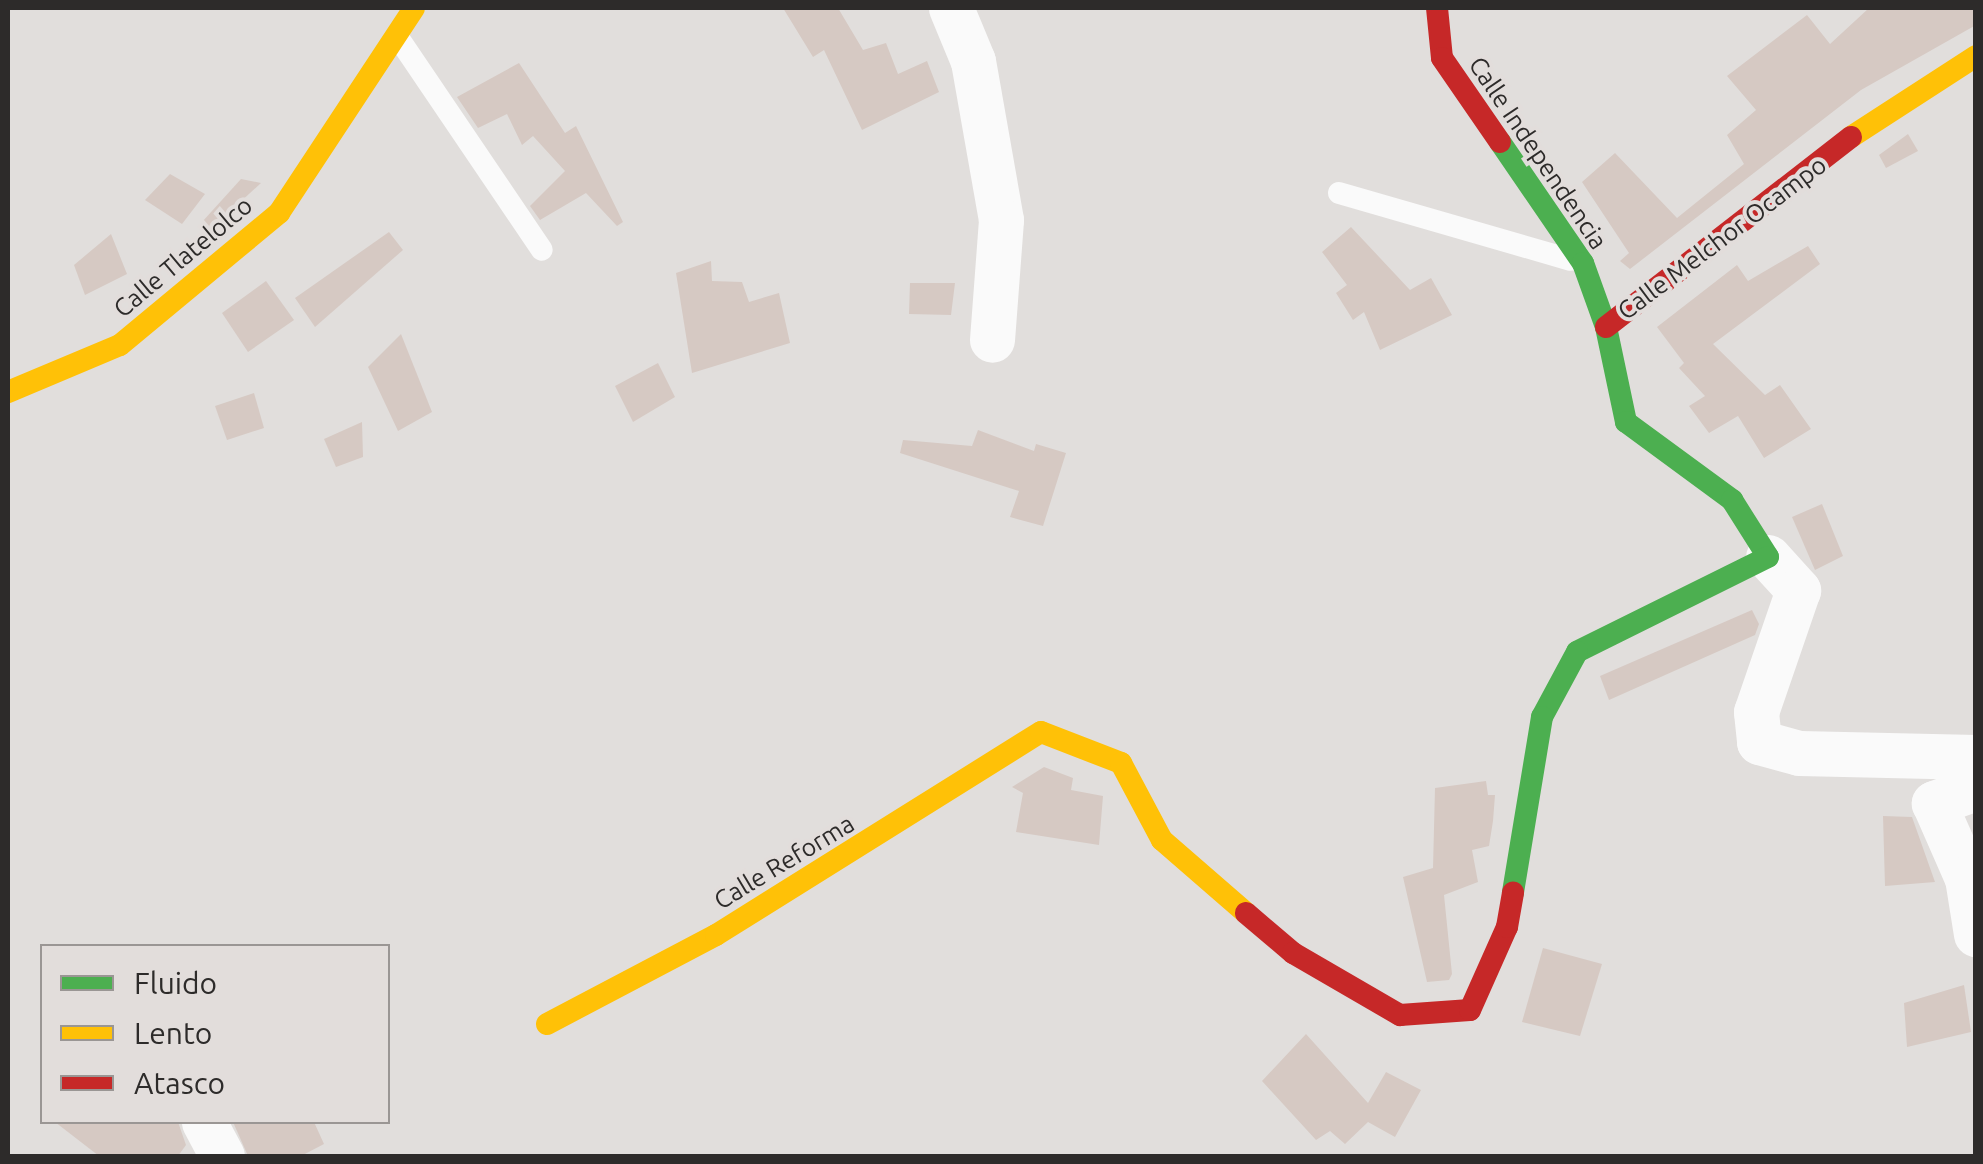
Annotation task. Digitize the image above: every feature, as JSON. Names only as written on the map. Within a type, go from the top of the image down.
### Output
[{"type":"street","name":"Calle Tlatelolco","points":[[8,392],[120,346],[279,213],[414,8]]},
{"type":"street","points":[[951,8],[973,61],[1002,220],[992,340]]},
{"type":"street","name":"Calle Independencia","points":[[1437,8],[1442,58],[1582,264],[1606,327]]},
{"type":"street","name":"Calle Melchor Ocampo","points":[[1768,557],[1732,500],[1626,422],[1606,327],[1880,115],[1976,56]]},
{"type":"street","points":[[1768,557],[1798,590],[1756,712],[1759,742],[1800,753],[1976,757]]},
{"type":"street","name":"Calle Reforma","points":[[547,1024],[716,935],[1041,732],[1121,763],[1162,840],[1293,953],[1400,1015],[1470,1010],[1507,926],[1542,717],[1578,652],[1768,557]]},
{"type":"street","points":[[1976,788],[1934,803],[1967,878],[1976,934]]},
{"type":"street","points":[[205,1124],[222,1156]]},
{"type":"lane","points":[[397,36],[542,250]]},
{"type":"lane","points":[[1339,193],[1582,264]]},
{"type":"building","points":[[783,8],[838,8],[863,50],[886,43],[898,74],[927,61],[939,92],[862,130],[824,50],[813,57]]},
{"type":"building","points":[[1869,8],[1976,8],[1976,25],[1861,90],[1630,269],[1620,261],[1629,253],[1582,182],[1615,153],[1677,218],[1744,164],[1727,135],[1756,110],[1727,76],[1807,15],[1830,44]]},
{"type":"building","points":[[519,63],[565,133],[576,126],[623,222],[617,226],[586,193],[540,220],[530,206],[565,171],[533,136],[522,145],[507,114],[478,128],[457,97]]},
{"type":"building","points":[[1908,134],[1918,151],[1886,168],[1879,155]]},
{"type":"building","points":[[170,174],[205,194],[182,224],[145,200]]},
{"type":"building","points":[[241,179],[261,183],[211,229],[202,222]]},
{"type":"building","points":[[1351,227],[1410,290],[1431,278],[1452,315],[1380,350],[1364,312],[1353,320],[1336,293],[1347,285],[1322,252]]},
{"type":"building","points":[[389,232],[403,250],[315,327],[295,298]]},
{"type":"building","points":[[111,234],[127,274],[85,295],[74,265]]},
{"type":"building","points":[[1808,246],[1820,264],[1713,344],[1765,395],[1780,385],[1811,429],[1764,458],[1738,416],[1709,433],[1689,406],[1705,396],[1679,368],[1684,363],[1657,327],[1737,265],[1748,281]]},
{"type":"building","points":[[711,261],[712,281],[742,282],[749,302],[779,293],[790,343],[692,373],[676,273]]},
{"type":"building","points":[[266,281],[294,320],[248,352],[222,313]]},
{"type":"building","points":[[910,283],[955,283],[951,315],[909,314]]},
{"type":"building","points":[[401,334],[432,412],[398,431],[368,367]]},
{"type":"building","points":[[658,363],[675,397],[633,422],[615,386]]},
{"type":"building","points":[[254,393],[264,428],[227,440],[215,406]]},
{"type":"building","points":[[362,422],[363,457],[336,467],[324,439]]},
{"type":"building","points":[[978,430],[1034,451],[1036,444],[1066,453],[1043,526],[1010,517],[1019,491],[900,453],[903,440],[972,446]]},
{"type":"building","points":[[1822,504],[1843,556],[1815,570],[1792,517]]},
{"type":"building","points":[[1752,610],[1759,624],[1755,635],[1609,700],[1600,676]]},
{"type":"building","points":[[1044,767],[1073,778],[1071,790],[1103,796],[1099,845],[1016,832],[1023,793],[1012,787]]},
{"type":"building","points":[[1486,781],[1488,795],[1495,795],[1493,821],[1489,846],[1472,850],[1478,882],[1444,895],[1452,974],[1449,980],[1427,982],[1403,877],[1433,868],[1435,788]]},
{"type":"building","points":[[1883,816],[1912,817],[1935,882],[1885,886]]},
{"type":"building","points":[[1543,948],[1602,964],[1580,1036],[1522,1022]]},
{"type":"building","points":[[1964,985],[1971,1032],[1907,1047],[1904,1003]]},
{"type":"building","points":[[1306,1034],[1368,1103],[1386,1072],[1421,1090],[1395,1137],[1368,1122],[1345,1144],[1330,1131],[1316,1140],[1262,1081]]},
{"type":"building","points":[[58,1124],[179,1124],[186,1145],[178,1156],[99,1156]]},
{"type":"building","points":[[234,1124],[315,1124],[324,1144],[301,1156],[248,1156]]},
{"type":"traffic: fast","points":[[1500,142],[1583,263],[1606,327],[1626,422],[1732,500],[1768,557],[1577,652],[1542,717],[1513,893]]},
{"type":"traffic: slow","points":[[8,392],[120,345],[279,213],[414,8]]},
{"type":"traffic: slow","points":[[1851,137],[1976,56]]},
{"type":"traffic: slow","points":[[547,1024],[716,935],[1041,732],[1121,763],[1162,840],[1246,913]]},
{"type":"traffic: jam","points":[[1437,8],[1442,58],[1500,142]]},
{"type":"traffic: jam","points":[[1606,327],[1851,137]]},
{"type":"traffic: jam","points":[[1246,913],[1293,953],[1400,1015],[1470,1010],[1507,927],[1513,893]]}]
